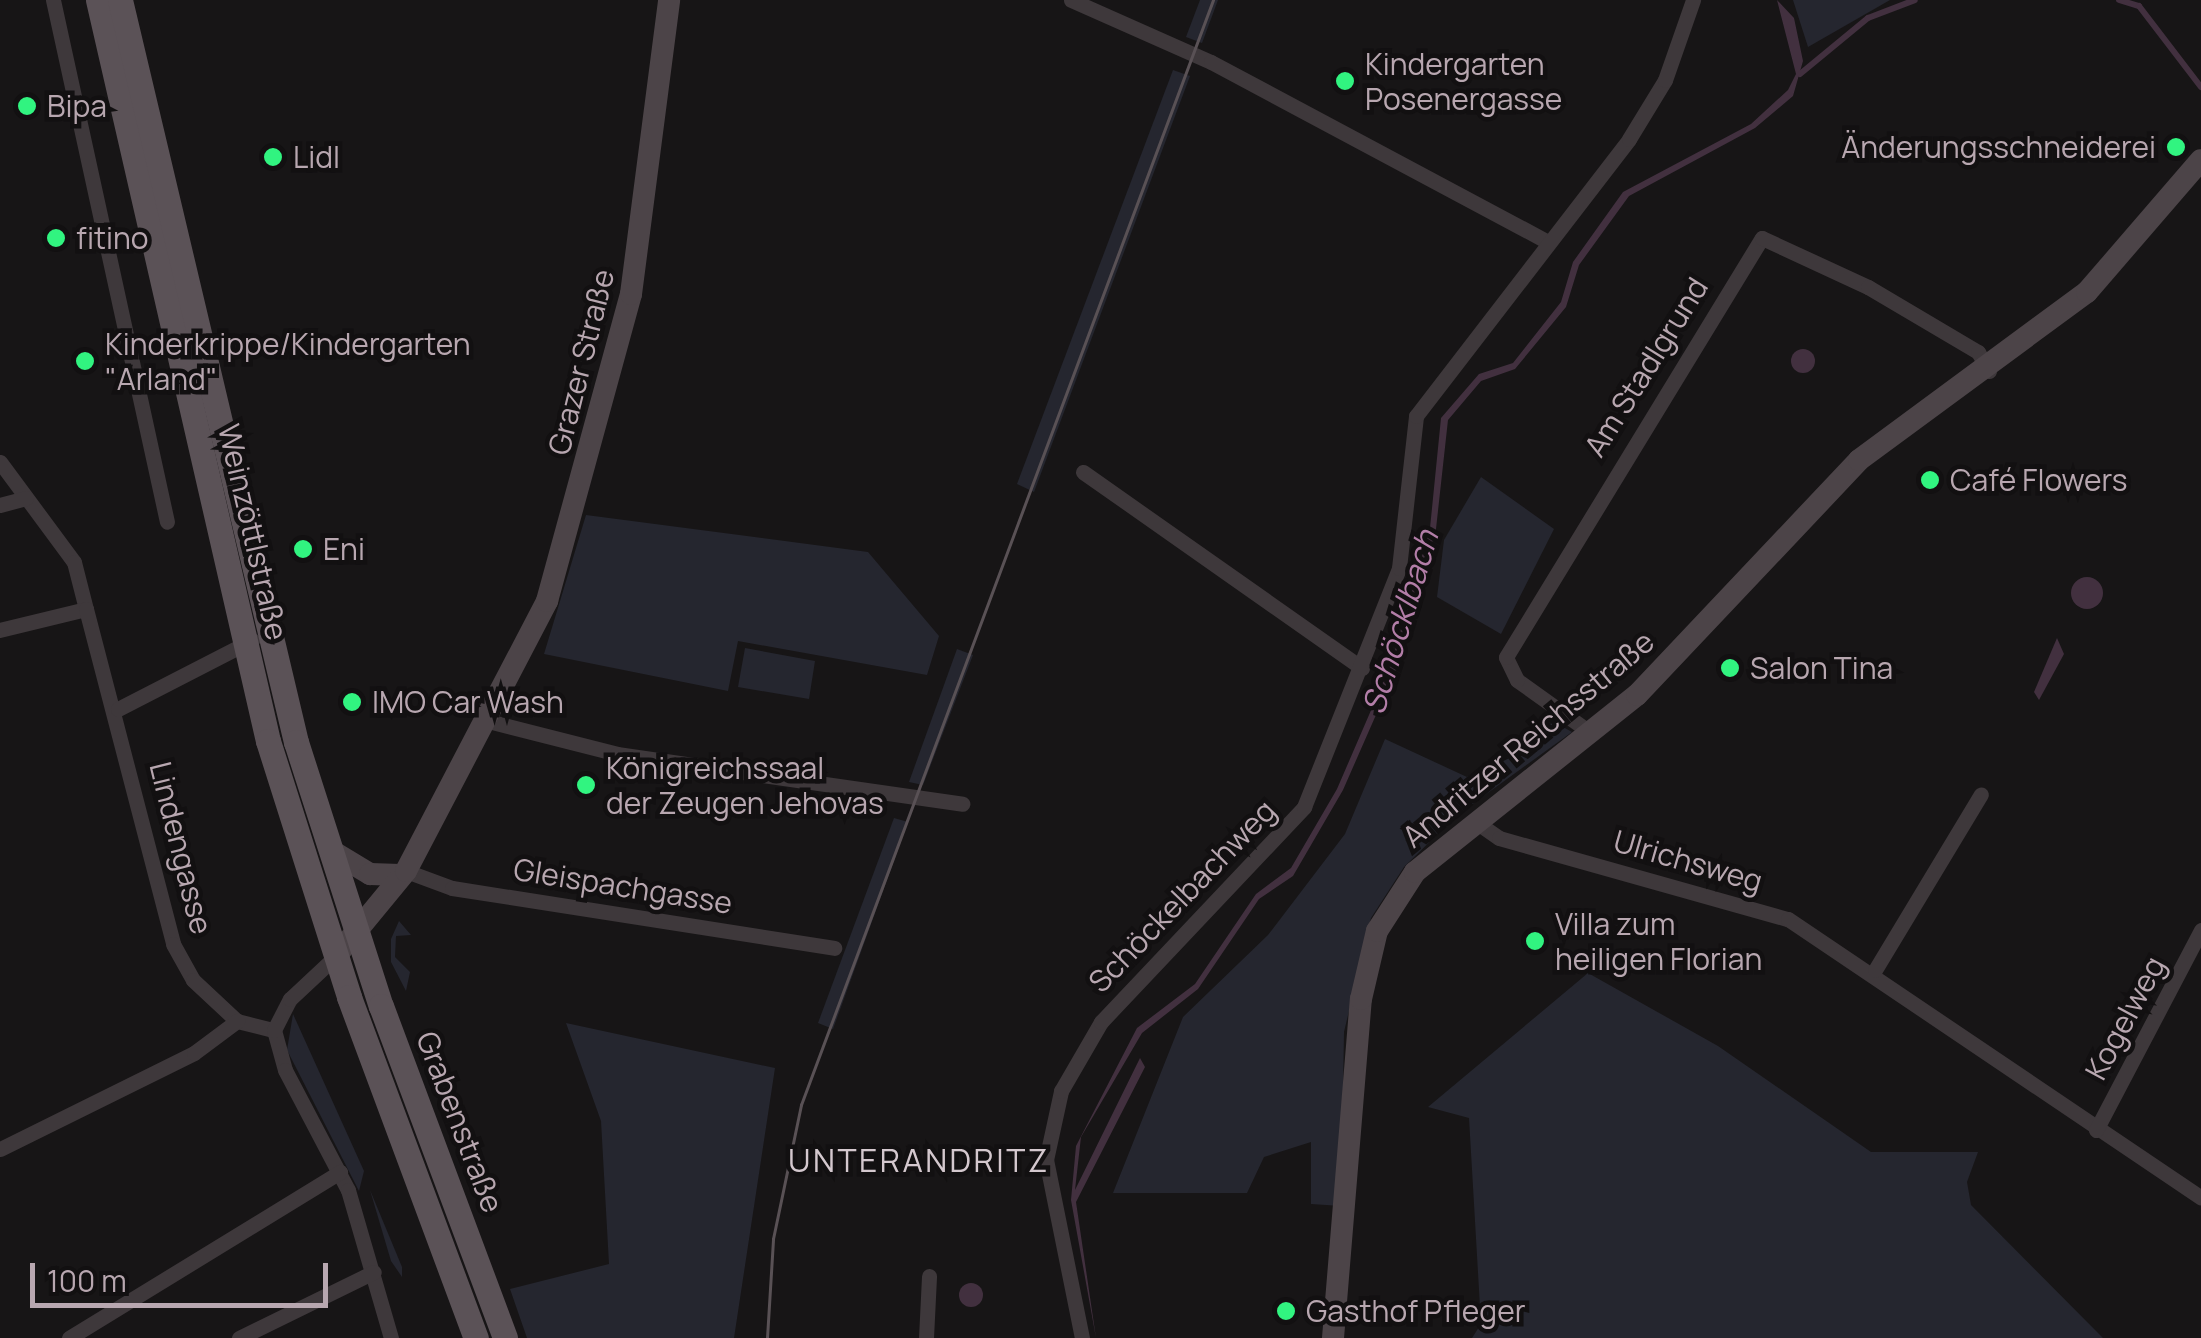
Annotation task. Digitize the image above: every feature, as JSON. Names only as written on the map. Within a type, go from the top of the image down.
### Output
[{"type":"main road","name":"Weinzöttlstraße","points":[[98,0],[244,641],[336,956]]},
{"type":"main road","name":"Weinzöttlstraße","points":[[120,0],[270,637],[358,929]]},
{"type":"main road","name":"Grazer Straße","points":[[336,956],[403,873],[488,721],[547,601],[611,373],[637,262],[669,0]]},
{"type":"main road","name":"Andritzer Reichsstraße","points":[[1333,1338],[1368,963],[1415,872],[1591,733],[1848,470],[1989,371],[2088,292],[2201,160]]},
{"type":"main road","points":[[335,853],[370,874],[403,873]]},
{"type":"main road","name":"Grabenstraße","points":[[358,929],[505,1338]]},
{"type":"main road","name":"Grabenstraße","points":[[336,956],[476,1338]]},
{"type":"street","points":[[53,0],[167,522]]},
{"type":"street","points":[[1072,0],[1211,62],[1544,240]]},
{"type":"street","name":"Schöckelbachweg","points":[[1082,1338],[1046,1160],[1060,1091],[1101,1022],[1304,808],[1399,568],[1416,416],[1544,240],[1629,139],[1664,80],[1693,0]]},
{"type":"street","name":"Am Stadlgrund","points":[[1591,733],[1516,680],[1506,657],[1762,238],[1868,286],[1978,352],[1989,371]]},
{"type":"street","name":"Lindengasse","points":[[0,462],[74,562],[118,709],[174,944],[193,980],[237,1021],[274,1030]]},
{"type":"street","points":[[1083,472],[1362,668]]},
{"type":"street","points":[[0,505],[26,498]]},
{"type":"street","points":[[0,630],[86,609]]},
{"type":"street","points":[[118,709],[244,641],[270,637]]},
{"type":"street","points":[[488,721],[616,754],[962,804]]},
{"type":"street","points":[[1875,970],[1982,794]]},
{"type":"street","name":"Ulrichsweg","points":[[1479,824],[1499,838],[1788,918],[1875,970],[1990,1063],[2201,1198]]},
{"type":"street","name":"Gleispachgasse","points":[[403,873],[452,888],[834,948]]},
{"type":"street","name":"Kogelweg","points":[[2096,1130],[2201,930]]},
{"type":"street","name":"Grazer Straße","points":[[274,1030],[290,999],[336,956]]},
{"type":"street","points":[[0,1149],[194,1054],[237,1021]]},
{"type":"street","points":[[274,1030],[285,1070],[340,1172],[374,1272],[391,1338]]},
{"type":"street","points":[[69,1338],[340,1172]]},
{"type":"street","points":[[239,1338],[374,1272]]},
{"type":"street","points":[[926,1338],[928,1276]]},
{"type":"shaded area","points":[[1200,0],[1218,0],[1202,43],[1186,37]]},
{"type":"shaded area","name":"Schöcklbach","points":[[1777,0],[1794,18],[1803,61],[1793,96],[1755,128],[1629,196],[1579,265],[1566,307],[1515,369],[1481,381],[1448,420],[1436,529],[1397,667],[1343,790],[1293,876],[1259,899],[1198,989],[1142,1033],[1081,1137],[1075,1190],[1140,1058],[1145,1067],[1076,1202],[1096,1338],[1071,1200],[1076,1146],[1137,1028],[1195,984],[1256,894],[1291,868],[1337,789],[1391,664],[1430,528],[1441,418],[1479,374],[1513,363],[1561,302],[1573,262],[1623,192],[1751,124],[1788,90],[1796,74]]},
{"type":"shaded area","points":[[1793,0],[1890,0],[1808,47]]},
{"type":"shaded area","points":[[1173,70],[1190,76],[1034,492],[1017,484]]},
{"type":"shaded area","points":[[1803,349],[1812,352],[1812,370],[1803,373],[1794,370],[1791,361],[1794,352]]},
{"type":"shaded area","points":[[1481,477],[1554,529],[1501,634],[1437,597],[1444,540]]},
{"type":"shaded area","points":[[586,515],[868,552],[939,636],[927,675],[738,641],[728,691],[544,654]]},
{"type":"shaded area","points":[[2087,577],[2098,582],[2103,593],[2098,604],[2087,609],[2076,604],[2071,593],[2076,582]]},
{"type":"shaded area","points":[[2057,638],[2064,654],[2039,700],[2034,692]]},
{"type":"shaded area","points":[[745,648],[815,661],[809,699],[738,687]]},
{"type":"shaded area","points":[[957,649],[973,655],[923,785],[909,782]]},
{"type":"shaded area","points":[[1554,722],[1572,732],[1456,816],[1404,867],[1371,918],[1344,1032],[1341,1206],[1311,1204],[1311,1142],[1264,1157],[1247,1193],[1113,1193],[1183,1017],[1268,935],[1345,834],[1385,739],[1467,777]]},
{"type":"shaded area","points":[[894,818],[908,822],[833,1029],[818,1023]]},
{"type":"shaded area","points":[[399,921],[411,935],[396,936],[395,957],[410,972],[406,991],[391,962],[391,939]]},
{"type":"shaded area","points":[[1588,973],[1718,1046],[1871,1152],[1978,1152],[1967,1182],[1971,1205],[2103,1338],[1472,1338],[1481,1324],[1469,1118],[1428,1107]]},
{"type":"shaded area","points":[[293,1014],[364,1171],[359,1191],[287,1050]]},
{"type":"shaded area","points":[[566,1023],[775,1068],[734,1338],[527,1338],[510,1289],[609,1264],[601,1121]]},
{"type":"shaded area","points":[[370,1190],[402,1267],[402,1277],[391,1261]]},
{"type":"shaded area","points":[[971,1283],[983,1295],[971,1307],[959,1295]]},
{"type":"waterway","points":[[1800,74],[1868,18],[1915,0]]},
{"type":"waterway","points":[[2119,0],[2139,6],[2201,87]]},
{"type":"tram line","points":[[767,1338],[773,1239],[801,1105],[1213,0]]},
{"type":"place","name":"Kindergarten Posenergasse","points":[[1345,81]]},
{"type":"place","name":"Bipa","points":[[27,106]]},
{"type":"place","name":"Änderungsschneiderei","points":[[2176,147]]},
{"type":"place","name":"Lidl","points":[[273,157]]},
{"type":"place","name":"fitino","points":[[56,238]]},
{"type":"place","name":"Kinderkrippe/Kindergarten \"Arland\"","points":[[85,361]]},
{"type":"place","name":"Café Flowers","points":[[1930,480]]},
{"type":"place","name":"Eni","points":[[303,549]]},
{"type":"place","name":"Salon Tina","points":[[1730,668]]},
{"type":"place","name":"IMO Car Wash","points":[[352,702]]},
{"type":"place","name":"Königreichssaal der Zeugen Jehovas","points":[[586,785]]},
{"type":"place","name":"Villa zum heiligen Florian","points":[[1535,941]]},
{"type":"place","name":"Gasthof Pfleger","points":[[1286,1311]]},
{"type":"district","name":"UNTERANDRITZ","points":[[919,1160]]}]
